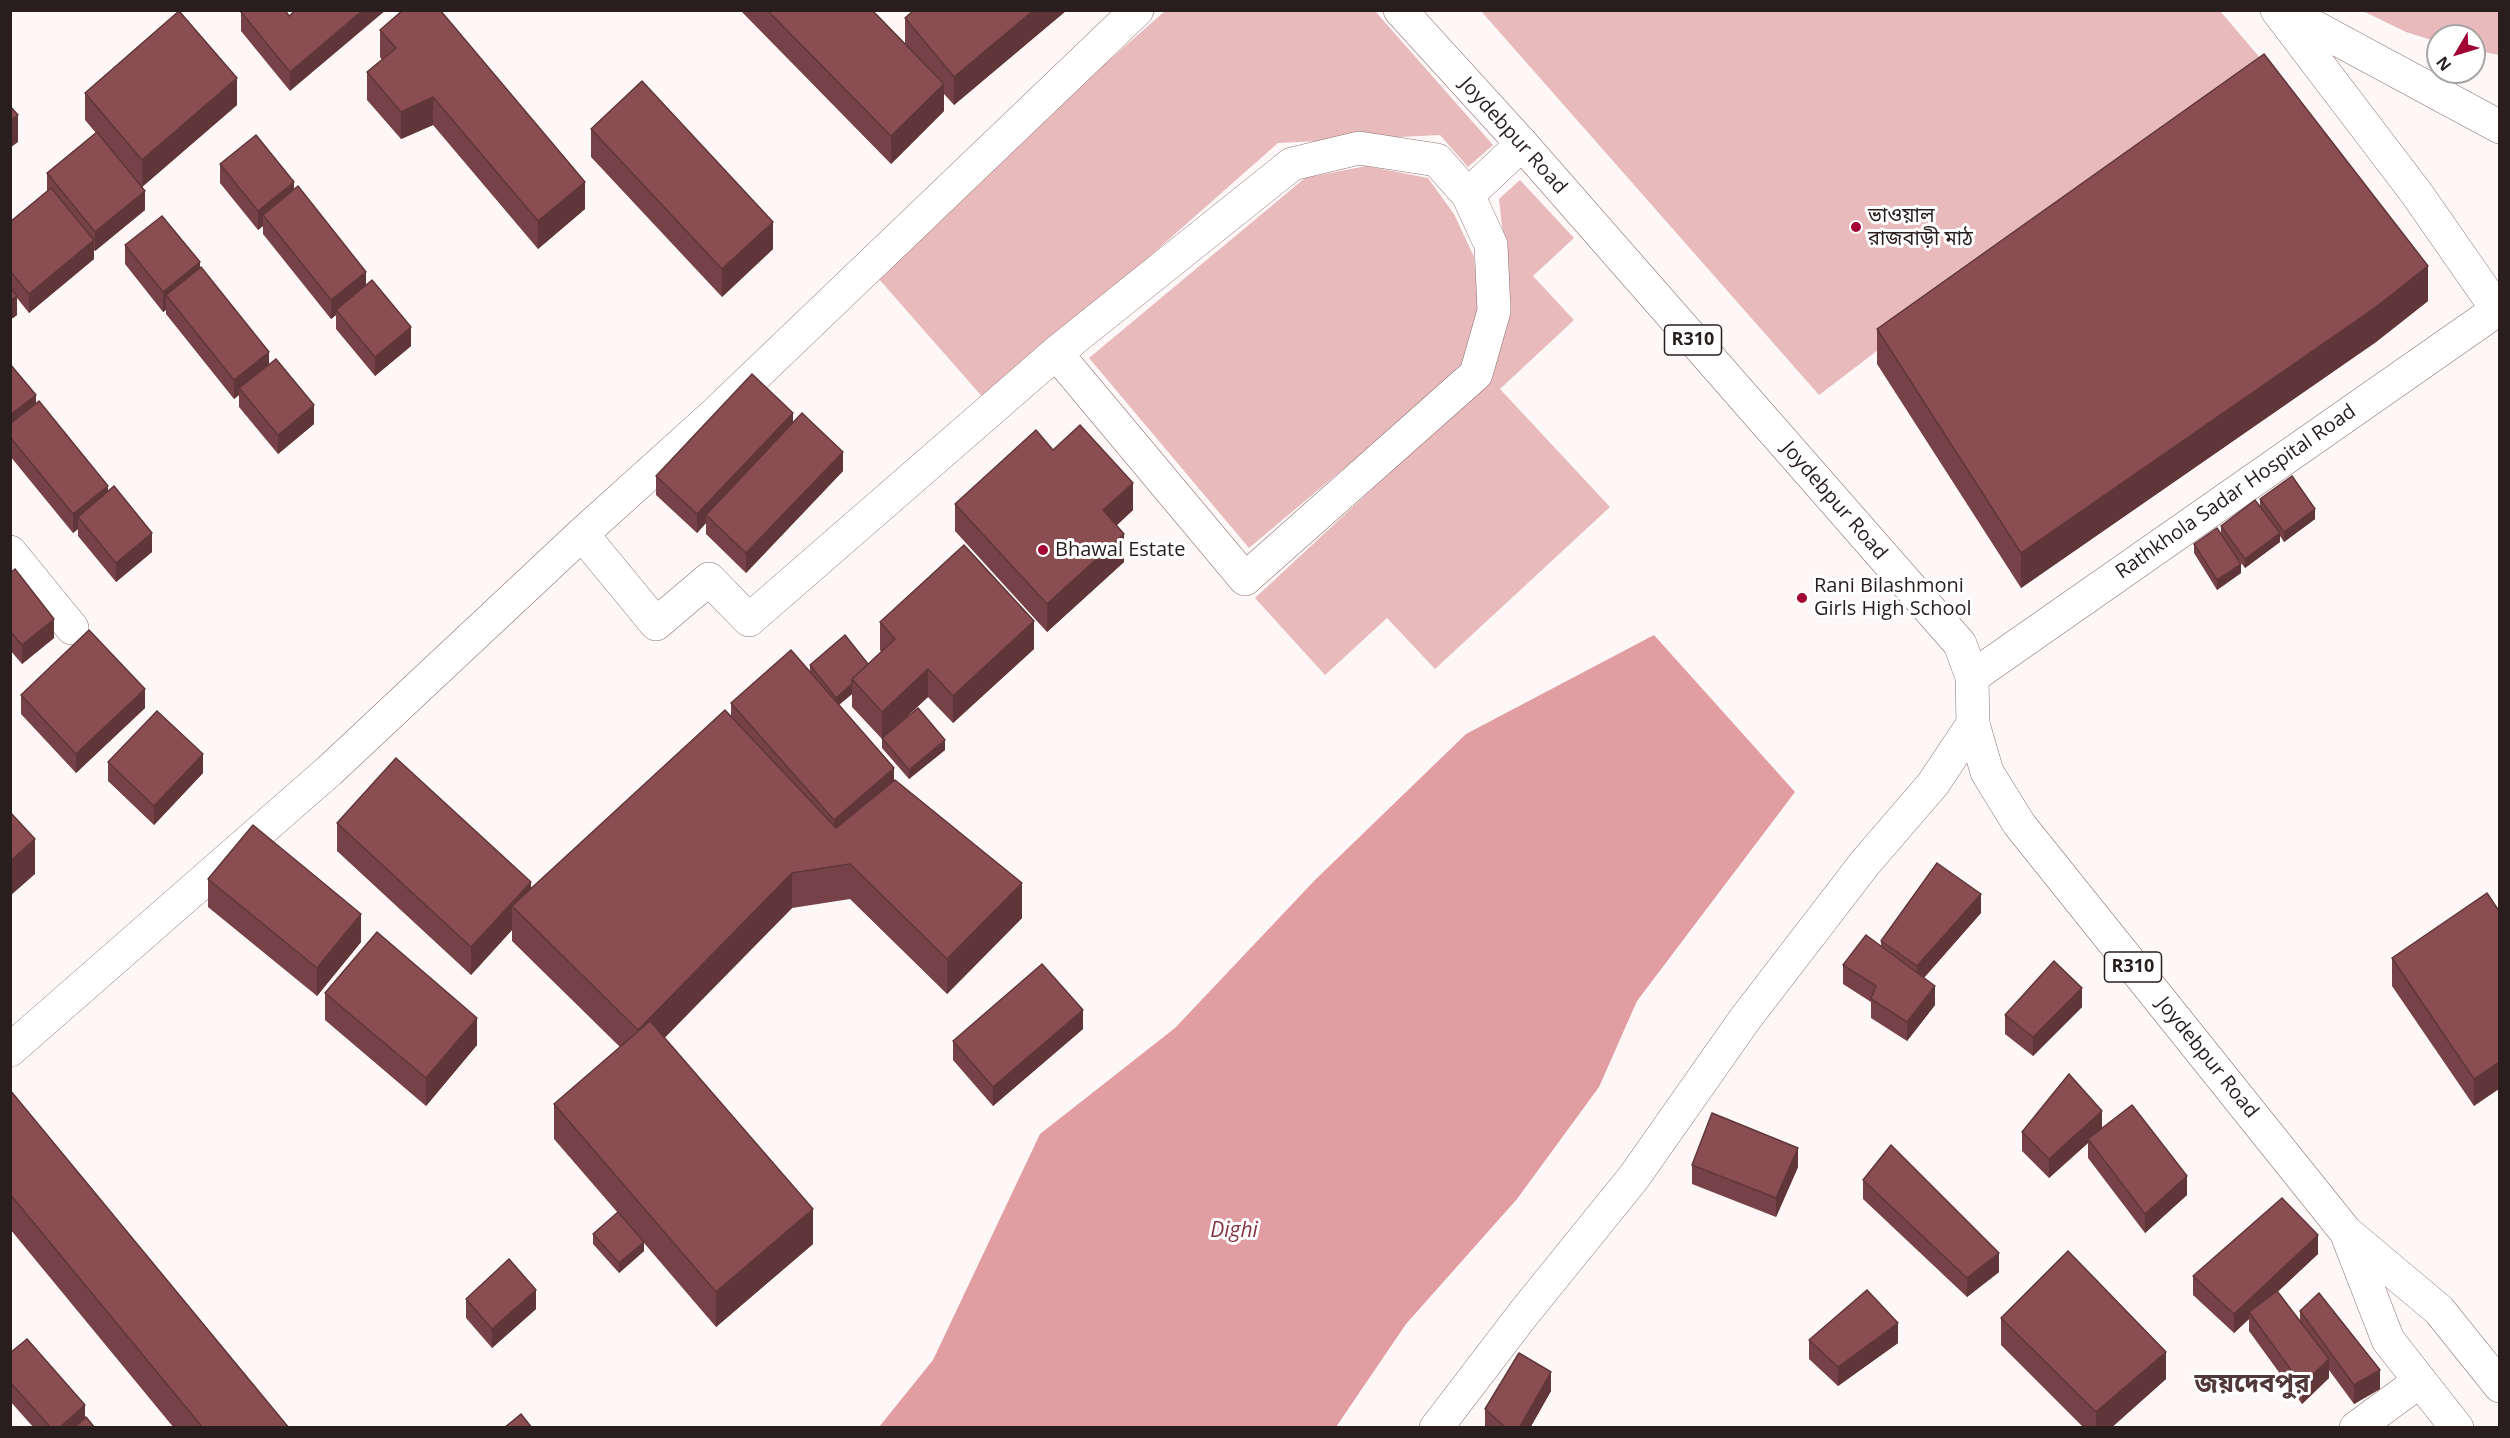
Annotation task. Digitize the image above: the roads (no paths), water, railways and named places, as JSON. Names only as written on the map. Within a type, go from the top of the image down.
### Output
[{"type":"street","points":[[10,1050],[329,771],[716,412],[1137,10]]},
{"type":"street","name":"Joydebpur Road","points":[[1400,10],[1522,144],[1960,644],[1972,677],[1973,724],[1987,771],[2019,824],[2346,1232],[2439,1310],[2499,1386]]},
{"type":"street","points":[[2277,10],[2417,194],[2498,308]]},
{"type":"street","points":[[2283,10],[2499,127]]},
{"type":"street","points":[[1468,195],[1522,144]]},
{"type":"street","points":[[582,534],[656,624],[709,579],[749,620],[1056,353],[1292,164],[1359,148],[1437,160],[1468,195],[1491,245],[1494,311],[1476,374],[1245,579],[1056,353]]},
{"type":"street","name":"Rathkhola Sadar Hospital Road","points":[[1972,677],[2498,308]]},
{"type":"street","points":[[10,552],[72,628]]},
{"type":"street","points":[[1436,1428],[1524,1313],[1634,1177],[1745,1019],[1865,863],[1933,784],[1973,724]]},
{"type":"street","name":"Joydebpur Road","points":[[2346,1232],[2388,1340],[2457,1428]]},
{"type":"street","points":[[2356,1428],[2420,1381]]},
{"type":"water","name":"Dighi","points":[[1654,635],[1795,792],[1637,1001],[1599,1087],[1517,1199],[1406,1324],[1336,1427],[879,1427],[933,1360],[1040,1134],[1175,1028],[1315,880],[1466,734]]},
{"type":"place","name":"ভাওয়াল রাজবাড়ী মাঠ","points":[[1856,227]]},
{"type":"place","name":"Bhawal Estate","points":[[1043,550]]},
{"type":"place","name":"Rani Bilashmoni Girls High School","points":[[1802,598]]},
{"type":"district","name":"জয়দেবপুর","points":[[2252,1385]]}]
